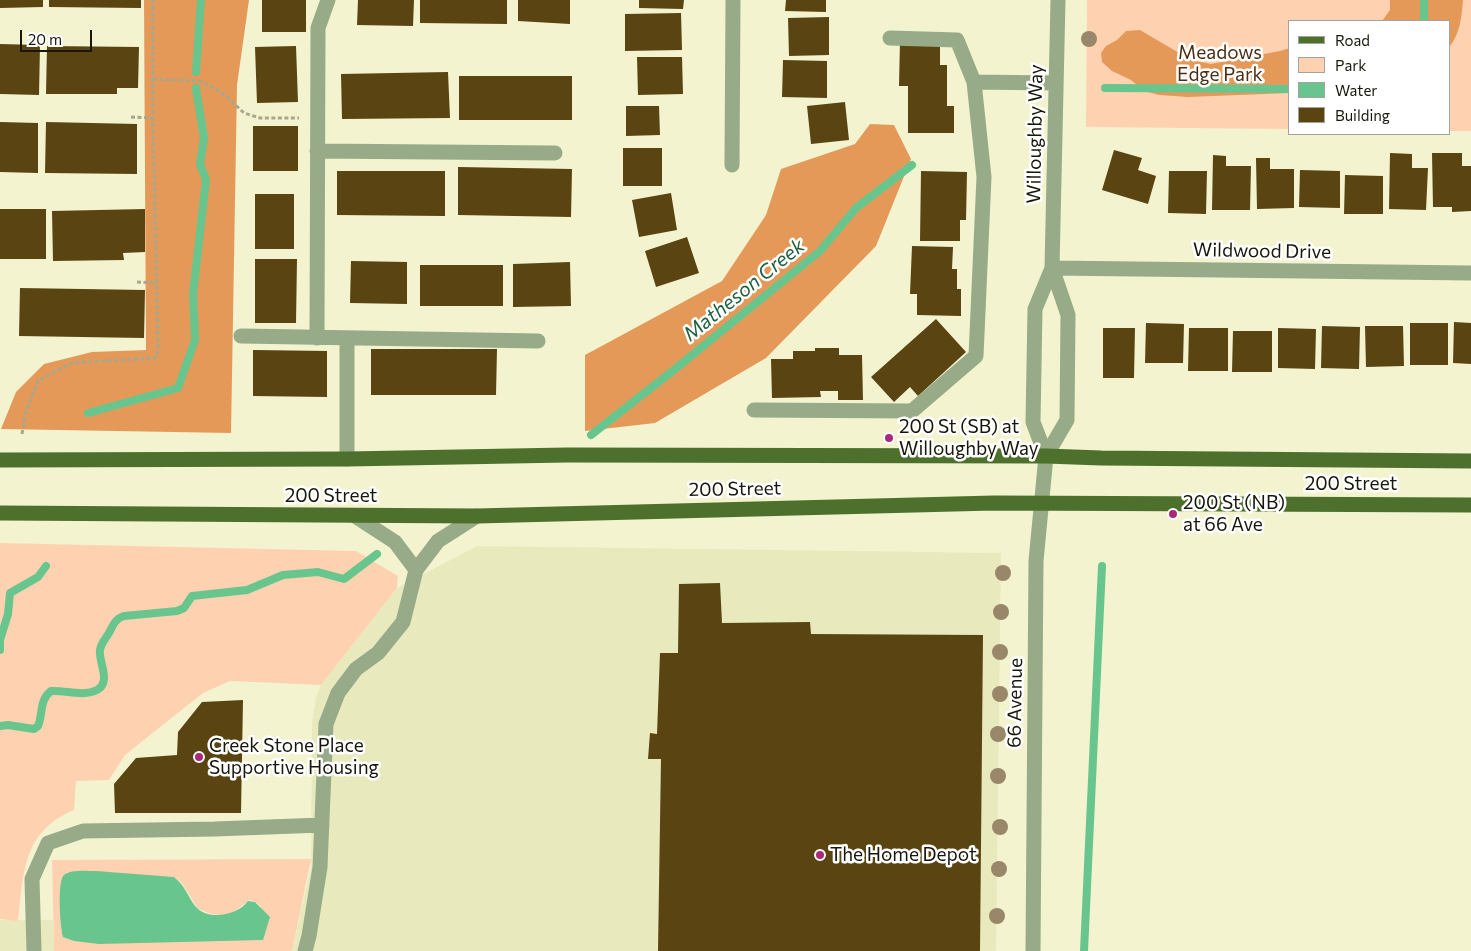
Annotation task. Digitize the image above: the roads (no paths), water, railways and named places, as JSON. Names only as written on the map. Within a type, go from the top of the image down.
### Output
[{"type":"main road","name":"200 Street","points":[[0,460],[347,459],[567,455],[1046,456],[1471,461]]},
{"type":"main road","name":"200 Street","points":[[0,513],[477,516],[994,503],[1471,505]]},
{"type":"street","points":[[317,338],[318,28],[328,0]]},
{"type":"street","points":[[732,165],[733,0]]},
{"type":"street","name":"Willoughby Way","points":[[1046,456],[1067,420],[1068,315],[1052,268],[1058,0]]},
{"type":"street","points":[[754,410],[912,410],[976,356],[984,177],[974,82],[957,40],[890,38]]},
{"type":"street","points":[[974,82],[1056,83]]},
{"type":"street","points":[[317,151],[556,152]]},
{"type":"street","name":"Willoughby Way","points":[[1046,456],[1033,422],[1035,309],[1052,268]]},
{"type":"street","name":"Wildwood Drive","points":[[1052,268],[1471,273]]},
{"type":"street","points":[[241,336],[538,341]]},
{"type":"street","points":[[347,338],[347,459]]},
{"type":"street","name":"66 Avenue","points":[[1033,951],[1036,561],[1046,456]]},
{"type":"street","points":[[355,516],[395,542],[416,570]]},
{"type":"street","points":[[305,951],[320,867],[326,724],[338,693],[356,669],[378,653],[403,622],[416,570],[438,541],[477,516]]},
{"type":"street","points":[[34,951],[32,879],[48,843],[82,831],[215,830],[322,825]]},
{"type":"water","points":[[79,871],[174,877],[182,885],[198,909],[210,914],[231,913],[244,906],[248,901],[255,902],[270,917],[263,940],[99,944],[74,941],[63,937],[60,886],[64,875]]},
{"type":"waterway","points":[[196,72],[201,0]]},
{"type":"waterway","name":"Matheson Creek","points":[[1424,0],[1424,20]]},
{"type":"waterway","points":[[88,413],[178,388],[195,340],[193,294],[206,180],[200,164],[204,138],[196,88]]},
{"type":"waterway","name":"Matheson Creek","points":[[1105,88],[1288,89]]},
{"type":"waterway","name":"Matheson Creek","points":[[591,435],[820,251],[856,208],[912,165]]},
{"type":"waterway","name":"Matheson Creek","points":[[0,726],[8,725],[34,729],[40,722],[43,703],[51,691],[86,693],[97,690],[104,682],[100,655],[102,643],[121,617],[177,611],[184,608],[192,596],[247,590],[283,575],[318,572],[344,579],[377,554]]},
{"type":"waterway","points":[[0,640],[8,614],[10,593],[38,577],[46,566]]},
{"type":"waterway","points":[[1084,951],[1102,566]]},
{"type":"waterway","points":[[0,641],[0,650]]},
{"type":"place","name":"200 St (SB) at Willoughby Way","points":[[889,438]]},
{"type":"place","name":"200 St (NB) at 66 Ave","points":[[1173,514]]},
{"type":"place","name":"Creek Stone Place Supportive Housing","points":[[199,757]]},
{"type":"place","name":"The Home Depot","points":[[820,855]]},
{"type":"park label","name":"Meadows Edge Park","points":[[1220,64]]}]
